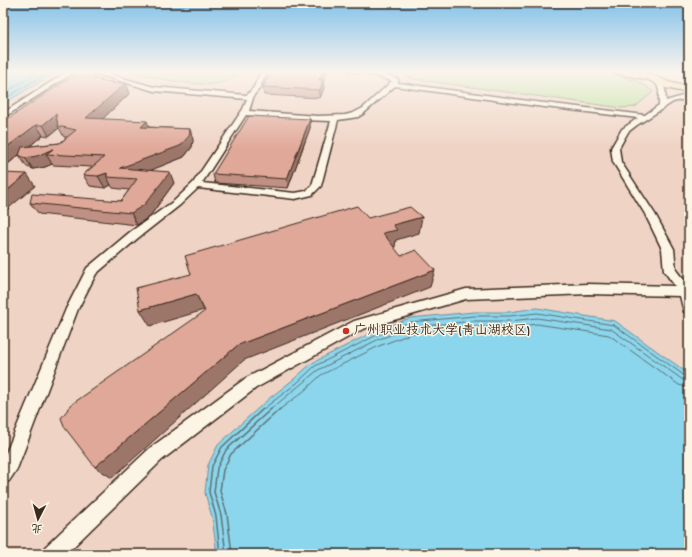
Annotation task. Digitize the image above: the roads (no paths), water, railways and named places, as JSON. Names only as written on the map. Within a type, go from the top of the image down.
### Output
[{"type":"street","points":[[3,116],[33,97]]},
{"type":"street","points":[[3,475],[11,463],[72,309],[91,271],[134,235],[177,203],[196,185],[245,114],[248,109],[251,97]]},
{"type":"street","points":[[245,114],[346,118],[357,114],[378,97]]},
{"type":"street","points":[[486,97],[646,117]]},
{"type":"street","points":[[662,97],[663,106]]},
{"type":"street","points":[[685,97],[671,101],[634,123],[625,131],[615,148],[617,162],[658,228],[668,249],[670,271],[687,292],[689,308]]},
{"type":"street","points":[[196,185],[295,196],[308,193],[316,186],[335,118]]},
{"type":"street","points":[[52,554],[156,454],[251,383],[359,325],[466,294],[588,289],[687,292]]},
{"type":"water","points":[[3,97],[15,97],[3,104]]},
{"type":"water","points":[[537,308],[615,321],[689,374],[689,554],[217,554],[212,517],[205,493],[208,465],[218,445],[271,397],[312,363],[373,332],[410,318],[474,312],[509,312]]},
{"type":"place","name":"广州职业技术大学(青山湖校区)","points":[[346,331]]}]
